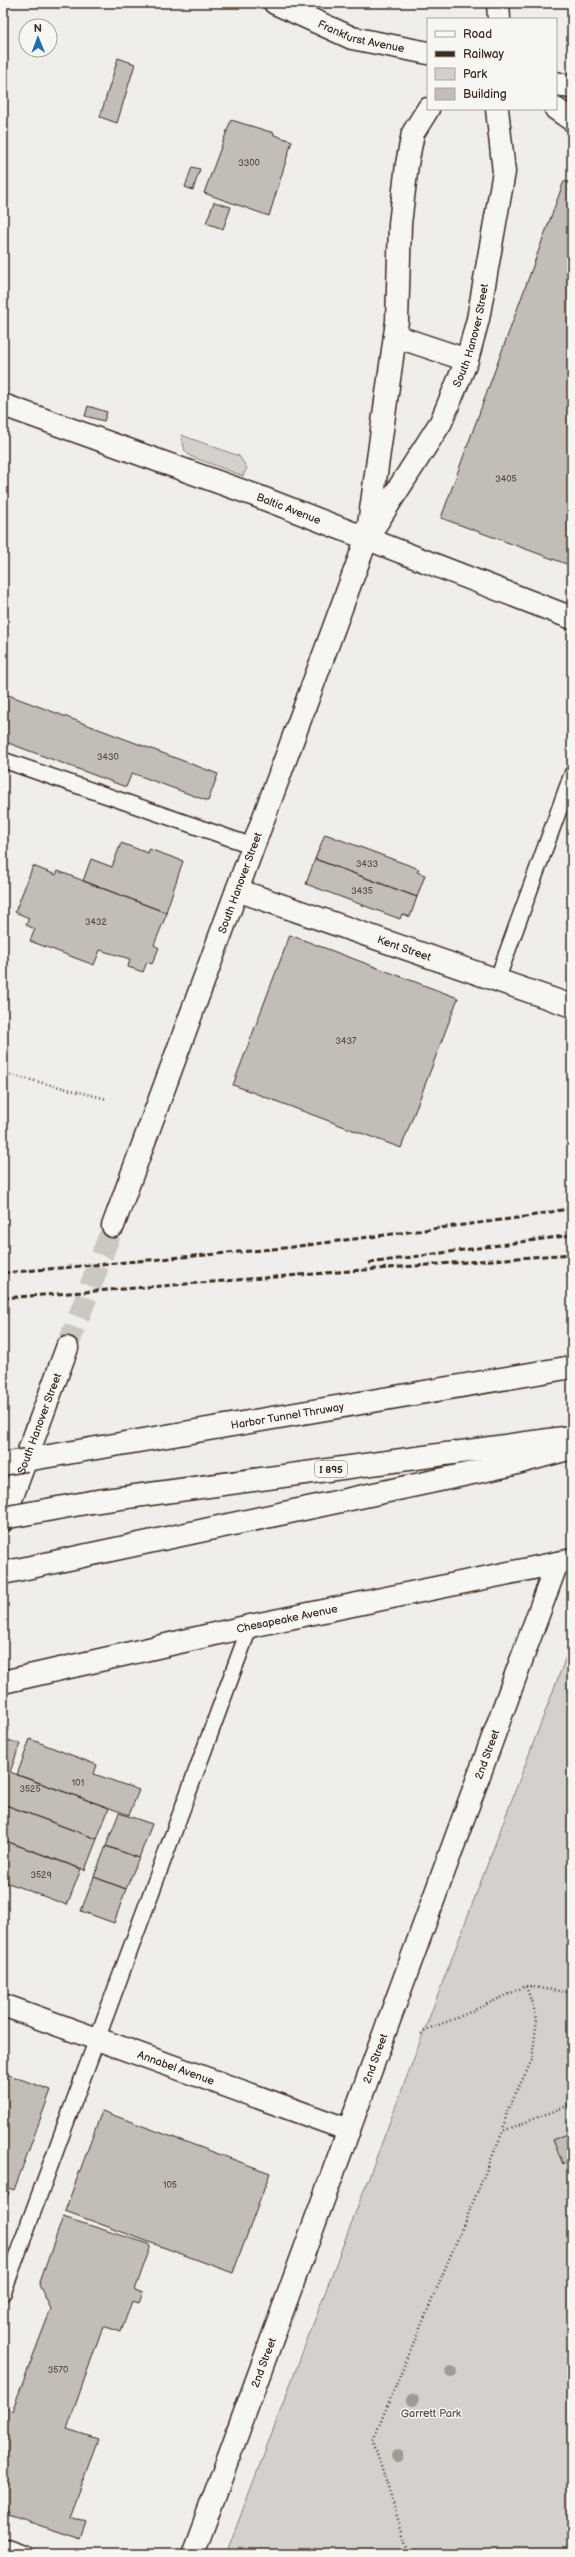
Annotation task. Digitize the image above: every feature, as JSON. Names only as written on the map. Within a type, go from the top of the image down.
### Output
[{"type":"main road","name":"Frankfurst Avenue","points":[[275,3],[352,38],[427,53]]},
{"type":"main road","points":[[498,3],[499,18]]},
{"type":"main road","points":[[557,83],[572,88]]},
{"type":"main road","name":"South Hanover Street","points":[[113,1226],[367,538],[395,336],[400,224],[407,164],[413,133],[427,110]]},
{"type":"main road","name":"South Hanover Street","points":[[367,538],[441,422],[467,360],[478,318],[504,172],[497,110]]},
{"type":"main road","points":[[557,110],[572,120]]},
{"type":"main road","points":[[395,336],[467,360]]},
{"type":"main road","name":"Baltic Avenue","points":[[3,405],[367,538],[572,618]]},
{"type":"main road","name":"Kent Street","points":[[237,890],[572,1006]]},
{"type":"main road","name":"South Hanover Street","points":[[3,1521],[67,1348]]},
{"type":"main road","name":"Harbor Tunnel Thruway","points":[[3,1464],[572,1367]]},
{"type":"main road","name":"I 895","points":[[3,1518],[91,1502],[572,1436]]},
{"type":"main road","points":[[3,1573],[510,1465],[572,1448]]},
{"type":"main road","name":"Chesapeake Avenue","points":[[3,1682],[250,1626],[564,1562]]},
{"type":"main road","name":"2nd Street","points":[[193,2554],[349,2130],[564,1562]]},
{"type":"main road","name":"Annabel Avenue","points":[[3,2005],[349,2130]]},
{"type":"lane","points":[[3,760],[254,846]]},
{"type":"lane","points":[[497,980],[572,774]]},
{"type":"lane","points":[[3,2293],[250,1626]]},
{"type":"lane","points":[[3,2546],[25,2554]]},
{"type":"path","points":[[3,1073],[107,1099]]},
{"type":"path","points":[[409,2554],[373,2440],[502,2131],[507,2111],[532,2060],[537,2018],[526,1986]]},
{"type":"path","points":[[421,2034],[430,2028],[457,2018],[526,1986],[572,1993]]},
{"type":"path","points":[[502,2131],[572,2104]]},
{"type":"green space","points":[[181,435],[239,456],[247,468],[243,476],[190,456],[185,451]]},
{"type":"green space","name":"Garrett Park","points":[[572,1641],[572,2554],[226,2554]]},
{"type":"building","points":[[118,58],[135,64],[117,123],[100,117]]},
{"type":"building","points":[[231,120],[274,133],[274,135],[292,141],[269,216],[204,193]]},
{"type":"building","points":[[192,167],[200,169],[193,190],[185,187]]},
{"type":"building","points":[[564,181],[572,184],[572,566],[441,518]]},
{"type":"building","points":[[214,202],[231,207],[223,229],[206,223]]},
{"type":"building","points":[[88,406],[107,412],[104,421],[85,416]]},
{"type":"building","points":[[3,693],[218,774],[208,801],[132,773],[126,787],[3,741]]},
{"type":"building","points":[[325,834],[419,869],[417,872],[425,875],[417,897],[315,859]]},
{"type":"building","points":[[121,843],[148,853],[149,849],[183,861],[166,912],[167,913],[83,881],[91,859],[112,867]]},
{"type":"building","points":[[315,859],[417,897],[410,917],[402,914],[400,919],[306,884]]},
{"type":"building","points":[[33,866],[56,875],[58,871],[167,913],[154,945],[159,948],[152,964],[147,962],[143,972],[128,967],[130,959],[100,950],[94,965],[30,941],[35,929],[26,925],[29,918],[15,912]]},
{"type":"building","points":[[290,935],[458,998],[401,1148],[233,1085]]},
{"type":"building","points":[[3,1738],[20,1744],[10,1772],[109,1808],[97,1839],[3,1804]]},
{"type":"building","points":[[30,1739],[97,1765],[94,1774],[139,1790],[129,1815],[17,1775]]},
{"type":"building","points":[[3,1804],[97,1839],[85,1870],[3,1840]]},
{"type":"building","points":[[119,1813],[152,1824],[139,1858],[106,1846]]},
{"type":"building","points":[[3,1840],[81,1869],[67,1905],[3,1881]]},
{"type":"building","points":[[106,1846],[139,1858],[126,1889],[94,1877]]},
{"type":"building","points":[[94,1877],[126,1889],[114,1923],[81,1911]]},
{"type":"building","points":[[3,2073],[51,2090],[14,2190],[3,2186]]},
{"type":"building","points":[[102,2111],[270,2173],[233,2273],[65,2211]]},
{"type":"building","points":[[572,2132],[572,2160],[563,2164],[553,2140]]},
{"type":"building","points":[[3,2190],[9,2192],[3,2210]]},
{"type":"building","points":[[63,2217],[149,2244],[150,2248],[135,2290],[143,2293],[139,2303],[132,2301],[121,2332],[103,2326],[67,2429],[98,2439],[69,2516],[87,2522],[81,2539],[8,2515],[9,2513],[3,2510],[3,2407],[12,2411],[51,2309],[39,2285]]},
{"type":"tunnel","points":[[67,1348],[113,1226]]},
{"type":"railway","points":[[3,1273],[284,1248],[525,1217],[572,1208]]},
{"type":"railway","points":[[369,1263],[572,1235]]},
{"type":"railway","points":[[3,1298],[572,1254]]}]
